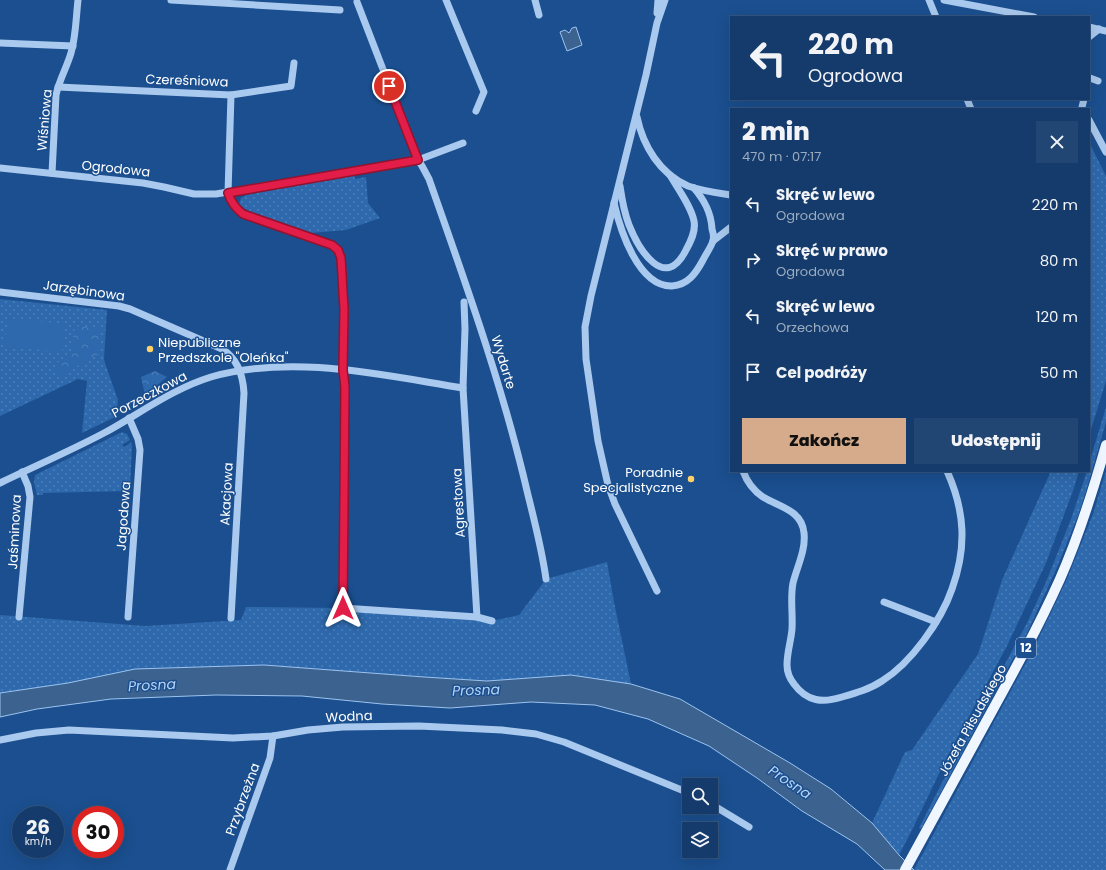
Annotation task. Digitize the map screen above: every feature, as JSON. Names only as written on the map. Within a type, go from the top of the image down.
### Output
[{"type":"main road","name":"Józefa Piłsudskiego","points":[[905,870],[1046,609],[1060,578],[1084,516],[1096,482],[1106,445]]},
{"type":"street","name":"Wiśniowa","points":[[52,173],[58,86],[73,46],[78,0]]},
{"type":"street","points":[[171,0],[340,10]]},
{"type":"street","points":[[446,0],[484,92],[476,111]]},
{"type":"street","points":[[535,0],[539,15]]},
{"type":"street","points":[[657,23],[658,0]]},
{"type":"street","points":[[657,591],[611,495],[598,441],[586,367],[585,339],[587,314],[649,64],[657,23],[665,0]]},
{"type":"street","points":[[929,0],[936,16]]},
{"type":"street","points":[[944,0],[1029,16]]},
{"type":"street","name":"Wydarte","points":[[357,2],[418,160],[429,179],[492,360],[524,478],[546,578]]},
{"type":"street","points":[[1090,27],[1102,30]]},
{"type":"street","points":[[1090,36],[1102,30]]},
{"type":"street","points":[[0,43],[73,46]]},
{"type":"street","name":"Czereśniowa","points":[[58,86],[231,95],[291,86],[294,63]]},
{"type":"street","points":[[1090,79],[1098,81]]},
{"type":"street","points":[[231,95],[228,193],[237,210],[243,214],[332,245],[338,250],[341,258],[344,309],[343,370],[345,395],[343,608],[477,617],[492,621]]},
{"type":"street","points":[[636,114],[641,132],[648,148],[658,163],[670,175],[694,188],[730,195]]},
{"type":"street","points":[[1090,122],[1106,152]]},
{"type":"street","name":"Ogrodowa","points":[[0,168],[153,184],[194,194],[216,194],[418,160],[463,143]]},
{"type":"street","points":[[620,180],[623,207],[633,235],[649,259],[658,266],[666,268],[675,265],[682,258],[690,242],[694,229],[694,223],[690,212],[670,175]]},
{"type":"street","points":[[694,188],[703,200],[708,211],[712,224],[713,241]]},
{"type":"street","points":[[614,202],[623,233],[637,262],[646,274],[664,285],[676,286],[683,284],[688,280],[698,269],[713,241],[730,228]]},
{"type":"street","name":"Jarzębinowa","points":[[0,292],[112,304],[124,307],[222,349],[232,356],[240,371]]},
{"type":"street","name":"Agrestowa","points":[[464,302],[465,329],[463,388],[477,617]]},
{"type":"street","name":"Porzeczkowa","points":[[0,483],[84,443],[155,402],[189,386],[210,378],[240,371],[304,367],[343,370],[463,388]]},
{"type":"street","name":"Akacjowa","points":[[231,618],[244,393],[243,378],[240,371]]},
{"type":"street","name":"Jagodowa","points":[[128,617],[140,450],[138,439],[129,418]]},
{"type":"street","name":"Jaśminowa","points":[[19,617],[30,497],[28,486],[22,472]]},
{"type":"street","points":[[744,472],[749,483],[758,492],[767,499],[791,511],[799,518],[803,528],[803,545],[792,591],[792,634],[787,665],[791,680],[802,693],[818,700],[829,701],[875,685],[888,677],[909,657],[924,639],[936,622],[948,600],[958,569],[961,551],[962,524],[956,491],[947,472]]},
{"type":"street","points":[[884,602],[936,622]]},
{"type":"street","name":"Wodna","points":[[0,740],[36,733],[70,730],[233,738],[273,736],[308,730],[343,727],[418,726],[502,730],[536,734],[564,742],[682,790]]},
{"type":"street","name":"Przybrzeżna","points":[[230,870],[270,758],[273,736]]},
{"type":"street","points":[[718,808],[749,827]]},
{"type":"green space","points":[[1090,144],[1106,176],[1106,381],[1090,433]]},
{"type":"green space","points":[[354,175],[355,179],[366,177],[368,203],[380,218],[346,230],[311,233],[263,217],[245,209],[239,204],[241,198],[246,195]]},
{"type":"green space","points":[[0,299],[107,310],[104,359],[118,400],[118,412],[115,417],[82,433],[87,381],[78,379],[0,416]]},
{"type":"green space","points":[[8,318],[66,324],[62,352],[4,346]]},
{"type":"green space","points":[[75,326],[101,329],[99,354],[60,376],[55,364],[70,356]]},
{"type":"green space","points":[[155,371],[167,377],[145,395],[141,377]]},
{"type":"green space","points":[[1106,407],[1106,422],[1087,488],[1079,513],[1058,565],[1028,631],[921,829],[919,828],[956,755],[1027,623],[1046,582],[1071,519],[1087,472],[1090,472],[1090,461]]},
{"type":"green space","points":[[122,432],[127,434],[130,440],[122,445],[125,447],[131,442],[132,446],[130,491],[43,493],[43,495],[37,495],[34,482],[35,475]]},
{"type":"green space","points":[[1106,471],[1106,870],[914,870],[1034,648],[1067,579],[1093,514]]},
{"type":"green space","points":[[1051,472],[1079,472],[1046,563],[1007,646],[948,755],[899,855],[872,823],[905,752],[912,750],[978,654],[1002,580]]},
{"type":"green space","points":[[607,562],[631,684],[574,676],[487,681],[264,665],[135,669],[70,683],[0,693],[0,615],[145,626],[241,620],[246,607],[343,608],[492,621],[519,615],[546,579]]},
{"type":"water","points":[[576,27],[582,45],[567,51],[560,32],[565,30],[569,33],[572,28]]},
{"type":"water","name":"Prosna","points":[[264,665],[487,681],[571,675],[631,684],[680,699],[790,763],[831,789],[872,823],[914,870],[885,870],[857,844],[802,811],[757,778],[709,746],[648,719],[595,705],[531,702],[450,708],[382,704],[302,696],[216,695],[111,699],[37,709],[0,717],[0,693],[68,683],[135,669]]},
{"type":"place","name":"Niepubliczne Przedszkole \"Oleńka\"","points":[[150,349]]},
{"type":"place","name":"Poradnie Specjalistyczne","points":[[691,479]]},
{"type":"route","points":[[343,608],[345,387],[343,370],[344,309],[341,258],[338,250],[332,245],[243,214],[237,210],[228,193],[418,160],[389,86]]}]
